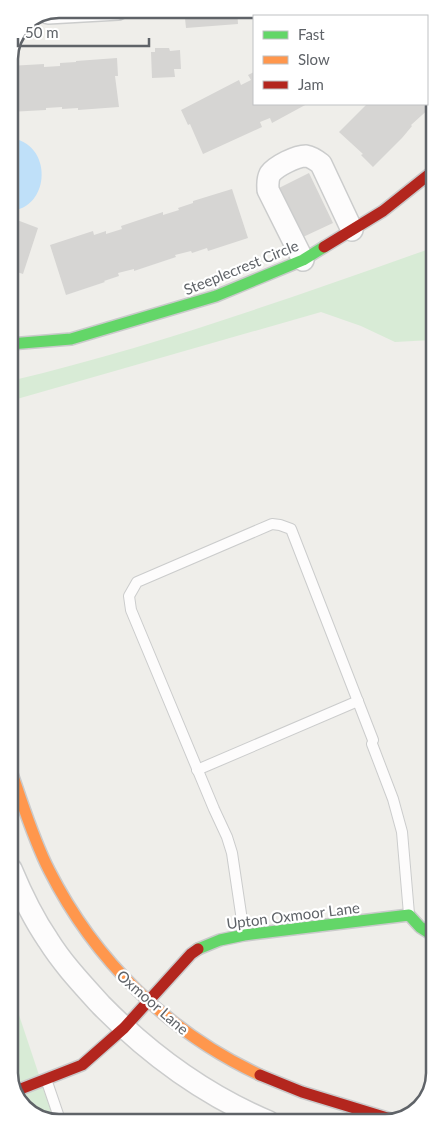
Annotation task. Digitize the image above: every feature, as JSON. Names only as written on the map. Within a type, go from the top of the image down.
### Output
[{"type":"street","points":[[303,260],[268,190],[267,180],[277,168],[300,157],[308,156],[315,159],[320,164],[352,230]]},
{"type":"street","name":"Steeplecrest Circle","points":[[18,343],[71,340],[216,296],[303,260],[383,211],[426,177]]},
{"type":"street","name":"Oxmoor Lane","points":[[18,791],[48,868],[66,900],[102,954],[147,1001],[204,1046],[248,1070],[270,1080],[375,1114]]},
{"type":"street","points":[[18,884],[30,909],[61,960],[78,981],[124,1028],[158,1057],[197,1084],[252,1114]]},
{"type":"street","points":[[410,916],[426,931]]},
{"type":"street","name":"Upton Oxmoor Lane","points":[[21,1089],[82,1065],[124,1028],[191,954],[204,946],[220,940],[244,935],[410,916]]},
{"type":"lane","points":[[244,935],[232,852],[227,837],[131,610],[129,596],[138,582],[272,524],[280,524],[291,529],[373,742],[393,799],[402,832],[410,916]]},
{"type":"lane","points":[[198,770],[358,701]]},
{"type":"lane","points":[[46,1078],[58,1114]]},
{"type":"green space","points":[[426,250],[426,340],[395,342],[361,326],[321,312],[18,399],[18,379],[117,353],[275,303]]},
{"type":"green space","points":[[18,1012],[52,1114],[33,1106],[24,1096],[20,1087],[18,1079]]},
{"type":"water","points":[[18,141],[34,150],[40,162],[42,175],[39,188],[33,199],[18,208]]},
{"type":"building","points":[[185,18],[238,18],[238,24],[186,28]]},
{"type":"building","points":[[155,48],[169,48],[170,51],[180,50],[181,69],[174,69],[175,77],[152,78],[151,52],[155,52]]},
{"type":"building","points":[[117,58],[118,76],[115,76],[119,107],[78,110],[78,108],[62,109],[62,107],[18,112],[18,65],[44,64],[44,67],[60,66],[60,63]]},
{"type":"building","points":[[253,72],[253,105],[305,105],[272,123],[270,118],[260,122],[262,127],[203,154],[190,124],[188,125],[181,110],[239,80],[241,85],[251,80],[248,75]]},
{"type":"building","points":[[366,105],[426,105],[426,111],[373,167],[361,155],[363,154],[339,132]]},
{"type":"building","points":[[309,173],[333,223],[303,237],[279,188]]},
{"type":"building","points":[[232,189],[248,238],[208,251],[207,248],[192,253],[191,251],[175,255],[176,257],[134,271],[134,269],[118,273],[119,276],[105,282],[66,295],[50,245],[93,231],[94,235],[106,231],[106,234],[122,229],[121,226],[163,212],[163,215],[179,210],[178,208],[193,203],[193,201]]},
{"type":"building","points":[[18,220],[38,228],[23,274],[18,272]]},
{"type":"traffic: fast","points":[[18,343],[71,339],[216,296],[303,260],[324,247]]},
{"type":"traffic: fast","points":[[198,949],[220,940],[244,935],[409,915],[426,931]]},
{"type":"traffic: slow","points":[[18,791],[33,834],[49,870],[88,934],[112,964],[165,1015],[195,1038],[226,1058],[260,1075]]},
{"type":"traffic: jam","points":[[324,247],[383,211],[426,177]]},
{"type":"traffic: jam","points":[[21,1089],[82,1065],[124,1028],[191,954],[198,949]]},
{"type":"traffic: jam","points":[[260,1075],[302,1092],[374,1114]]}]
